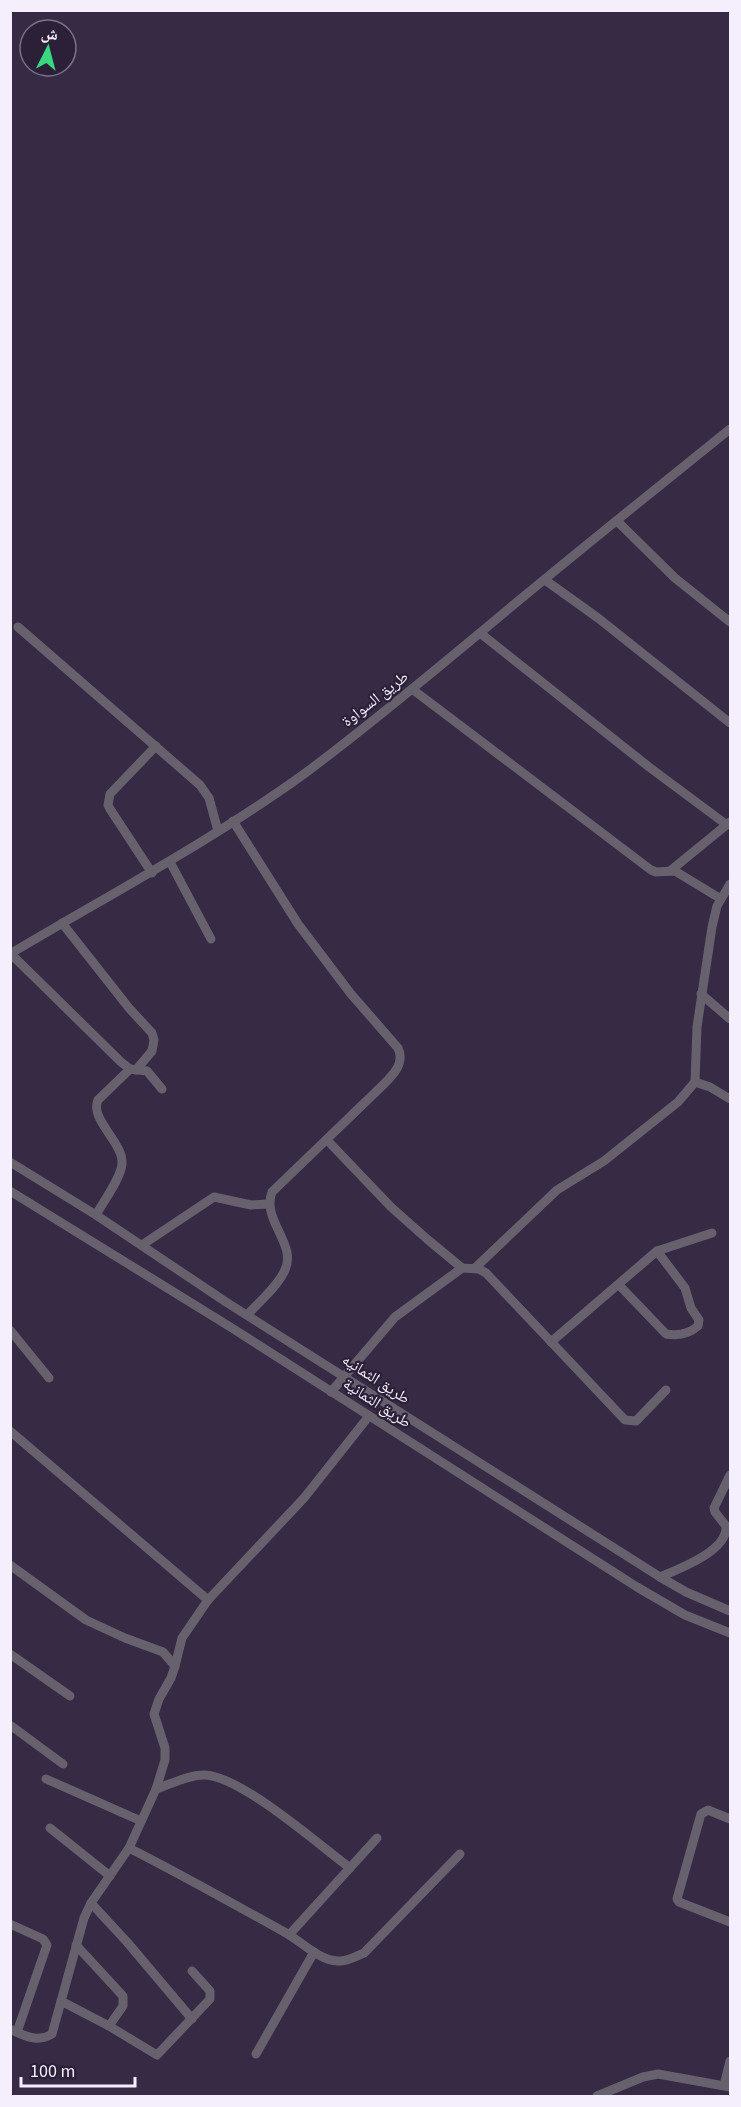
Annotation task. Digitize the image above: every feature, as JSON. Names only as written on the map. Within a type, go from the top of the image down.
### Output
[{"type":"street","name":"طريق السواوة","points":[[11,954],[170,862],[305,773],[412,689],[730,429]]},
{"type":"street","points":[[617,521],[670,574],[730,622]]},
{"type":"street","points":[[545,580],[598,618],[730,723]]},
{"type":"street","points":[[18,627],[193,778],[206,792],[218,831]]},
{"type":"street","points":[[480,633],[648,767],[729,823],[670,871]]},
{"type":"street","points":[[412,689],[646,867],[656,872],[670,871],[682,875],[721,899]]},
{"type":"street","points":[[152,873],[108,805],[110,794],[156,746]]},
{"type":"street","points":[[233,821],[298,924],[351,994],[400,1053],[400,1062],[392,1075],[272,1192],[269,1204],[271,1216],[286,1248],[287,1266],[278,1282],[247,1315]]},
{"type":"street","points":[[170,862],[211,939]]},
{"type":"street","points":[[476,1268],[557,1190],[604,1161],[678,1102],[695,1082],[697,1027],[714,916],[730,884]]},
{"type":"street","points":[[62,923],[152,1033],[154,1040],[152,1051],[96,1104],[97,1112],[119,1150],[122,1165],[96,1215]]},
{"type":"street","points":[[11,954],[78,1021],[133,1069],[147,1071],[162,1089]]},
{"type":"street","points":[[701,994],[730,1019]]},
{"type":"street","points":[[695,1082],[710,1087],[730,1099]]},
{"type":"street","points":[[327,1140],[407,1222],[462,1268]]},
{"type":"street","name":"طريق الثمانيه","points":[[10,1162],[660,1577],[686,1592],[730,1611]]},
{"type":"street","name":"طريق الثمانية","points":[[10,1191],[637,1587],[685,1615],[730,1633]]},
{"type":"street","points":[[142,1245],[214,1197],[251,1205],[269,1204]]},
{"type":"street","points":[[551,1342],[657,1251],[712,1233]]},
{"type":"street","points":[[619,1285],[666,1334],[689,1333],[699,1326],[699,1320],[691,1308],[685,1288],[657,1251]]},
{"type":"street","points":[[331,1392],[395,1317],[462,1268],[476,1268],[486,1273],[625,1420],[636,1421],[666,1390]]},
{"type":"street","points":[[10,1330],[49,1378]]},
{"type":"street","points":[[10,1924],[43,1939],[47,1945],[14,2030],[35,2039],[45,2038],[51,2034],[84,1918],[91,1903],[129,1848],[156,1789],[165,1760],[165,1748],[154,1714],[159,1698],[171,1678],[182,1638],[208,1600],[304,1498],[369,1416]]},
{"type":"street","points":[[10,1431],[208,1600]]},
{"type":"street","points":[[660,1577],[703,1557],[726,1534],[726,1526],[714,1508],[730,1475]]},
{"type":"street","points":[[10,1565],[86,1620],[163,1652],[175,1666]]},
{"type":"street","points":[[10,1654],[70,1696]]},
{"type":"street","points":[[10,1725],[63,1764]]},
{"type":"street","points":[[156,1789],[191,1777],[216,1776],[259,1799],[350,1868]]},
{"type":"street","points":[[46,1779],[141,1821]]},
{"type":"street","points":[[730,1819],[708,1810],[701,1814],[677,1899],[679,1902],[730,1922]]},
{"type":"street","points":[[50,1828],[110,1876]]},
{"type":"street","points":[[289,1935],[377,1838]]},
{"type":"street","points":[[129,1848],[289,1935],[314,1952],[337,1961],[364,1953],[460,1854]]},
{"type":"street","points":[[91,1903],[192,2019]]},
{"type":"street","points":[[76,1945],[123,1996],[123,2006],[109,2026]]},
{"type":"street","points":[[256,2054],[314,1952]]},
{"type":"street","points":[[61,2001],[157,2055],[210,2000],[210,1991],[192,1971]]},
{"type":"street","points":[[597,2097],[658,2074],[727,2086],[730,2061]]}]
